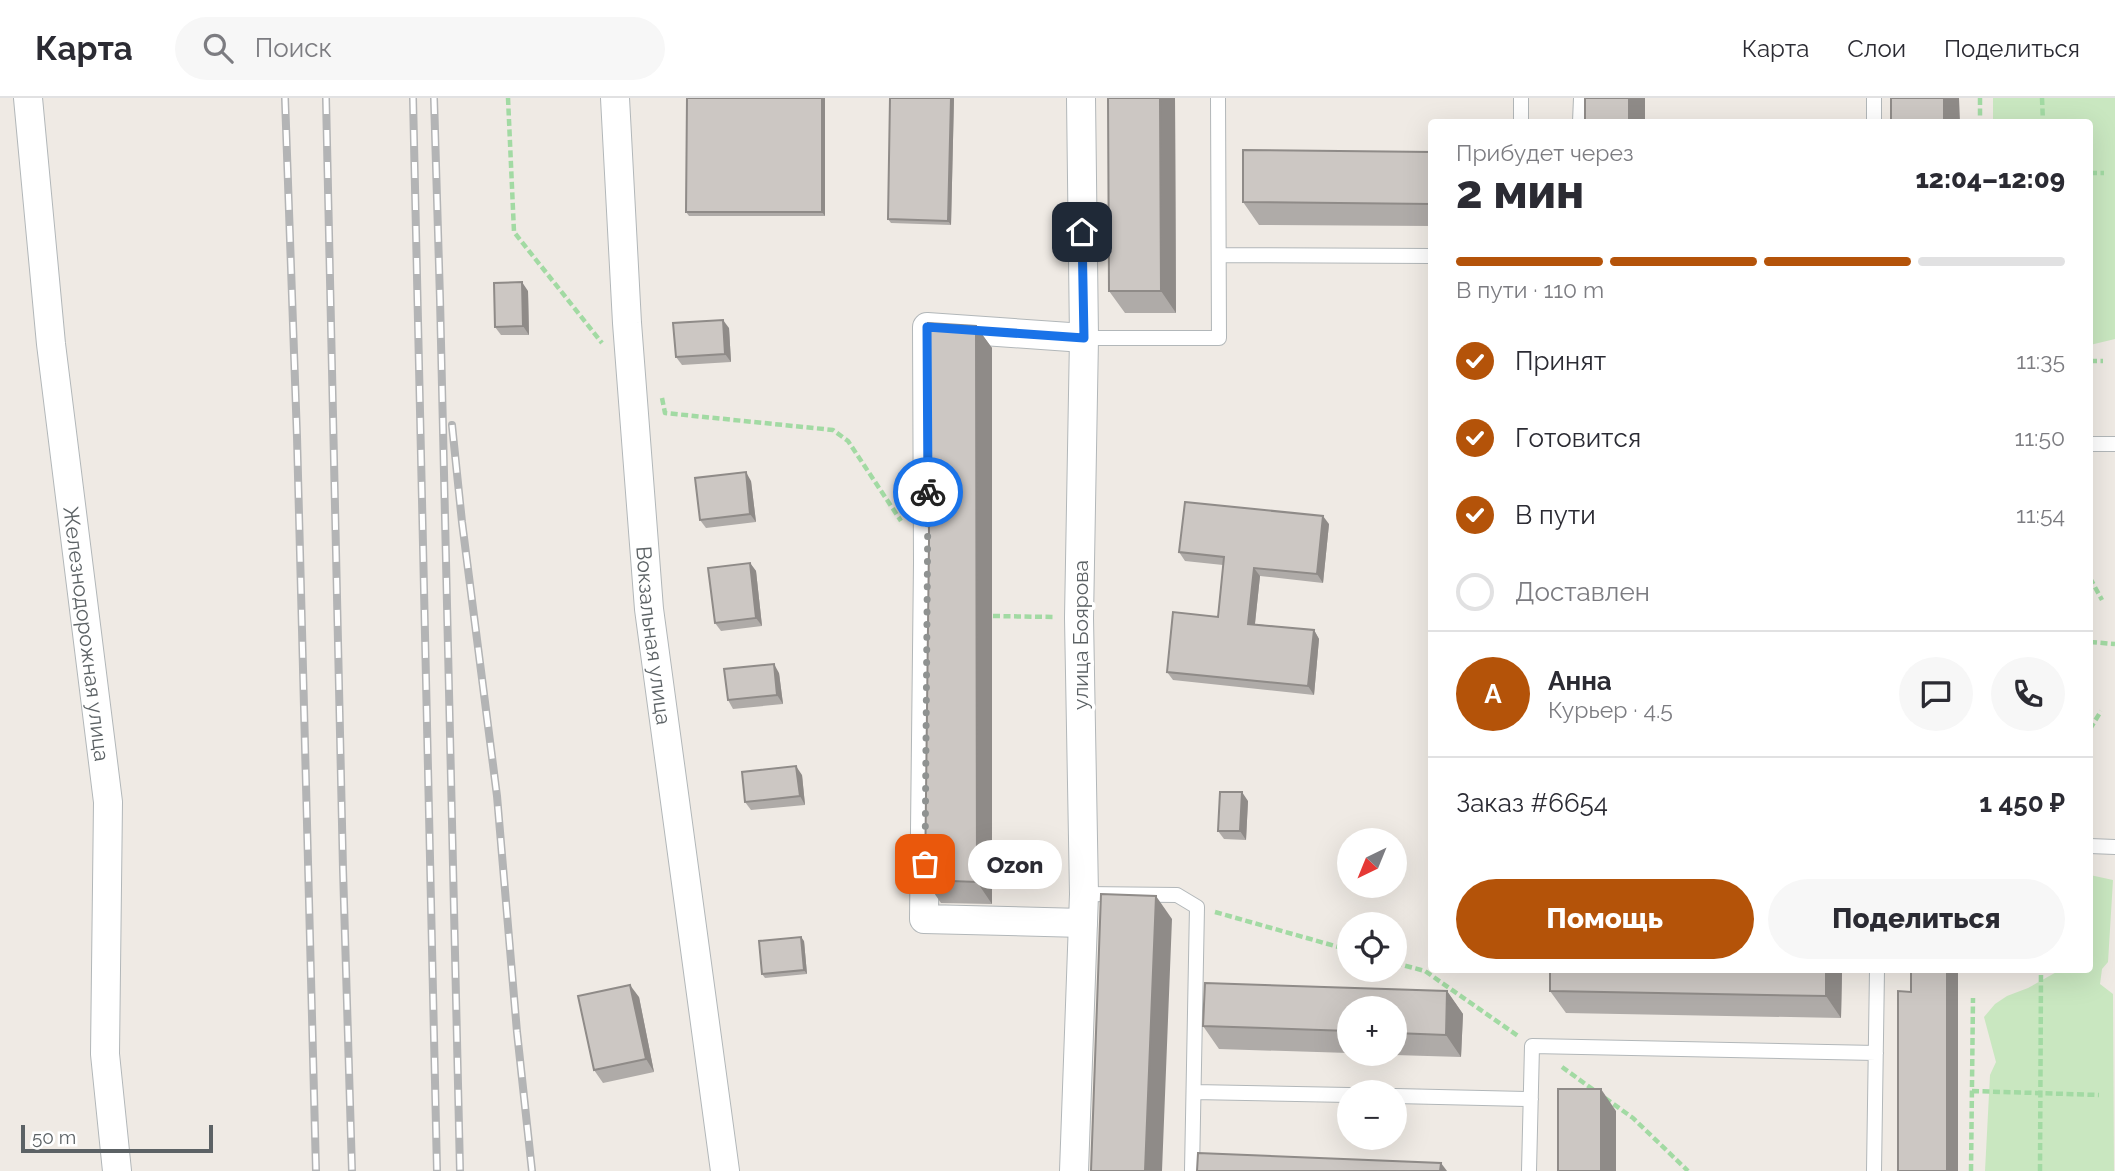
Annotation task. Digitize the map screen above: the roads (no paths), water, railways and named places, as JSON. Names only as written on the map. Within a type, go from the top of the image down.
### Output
[{"type":"street","name":"Железнодорожная улица","points":[[27,98],[51,344],[107,802],[105,1054],[117,1171]]},
{"type":"street","name":"Вокзальная улица","points":[[615,98],[629,356],[649,609],[725,1171]]},
{"type":"street","name":"улица Боярова","points":[[1074,1171],[1084,894],[1079,618],[1084,338],[1081,98]]},
{"type":"street","points":[[1083,923],[924,919],[928,563],[927,327],[1084,338]]},
{"type":"lane","points":[[1084,338],[1219,338],[1219,98]]},
{"type":"lane","points":[[1521,98],[1521,119]]},
{"type":"lane","points":[[1580,119],[1581,98]]},
{"type":"lane","points":[[1874,98],[1874,119]]},
{"type":"lane","points":[[1219,256],[1428,256]]},
{"type":"lane","points":[[2093,444],[2115,444]]},
{"type":"lane","points":[[2093,846],[2115,847]]},
{"type":"lane","points":[[1084,894],[1177,895],[1197,907],[1192,1171]]},
{"type":"lane","points":[[1874,1171],[1877,973]]},
{"type":"lane","points":[[1529,1171],[1532,1046],[1876,1053]]},
{"type":"lane","points":[[1194,1092],[1337,1095]]},
{"type":"lane","points":[[1407,1096],[1531,1099]]},
{"type":"railway","points":[[285,98],[297,437],[316,1171]]},
{"type":"railway","points":[[326,98],[352,1171]]},
{"type":"railway","points":[[413,98],[437,1171]]},
{"type":"railway","points":[[434,98],[460,1171]]},
{"type":"railway","points":[[452,425],[497,796],[532,1171]]},
{"type":"place","name":"Ozon","points":[[925,864]]}]
